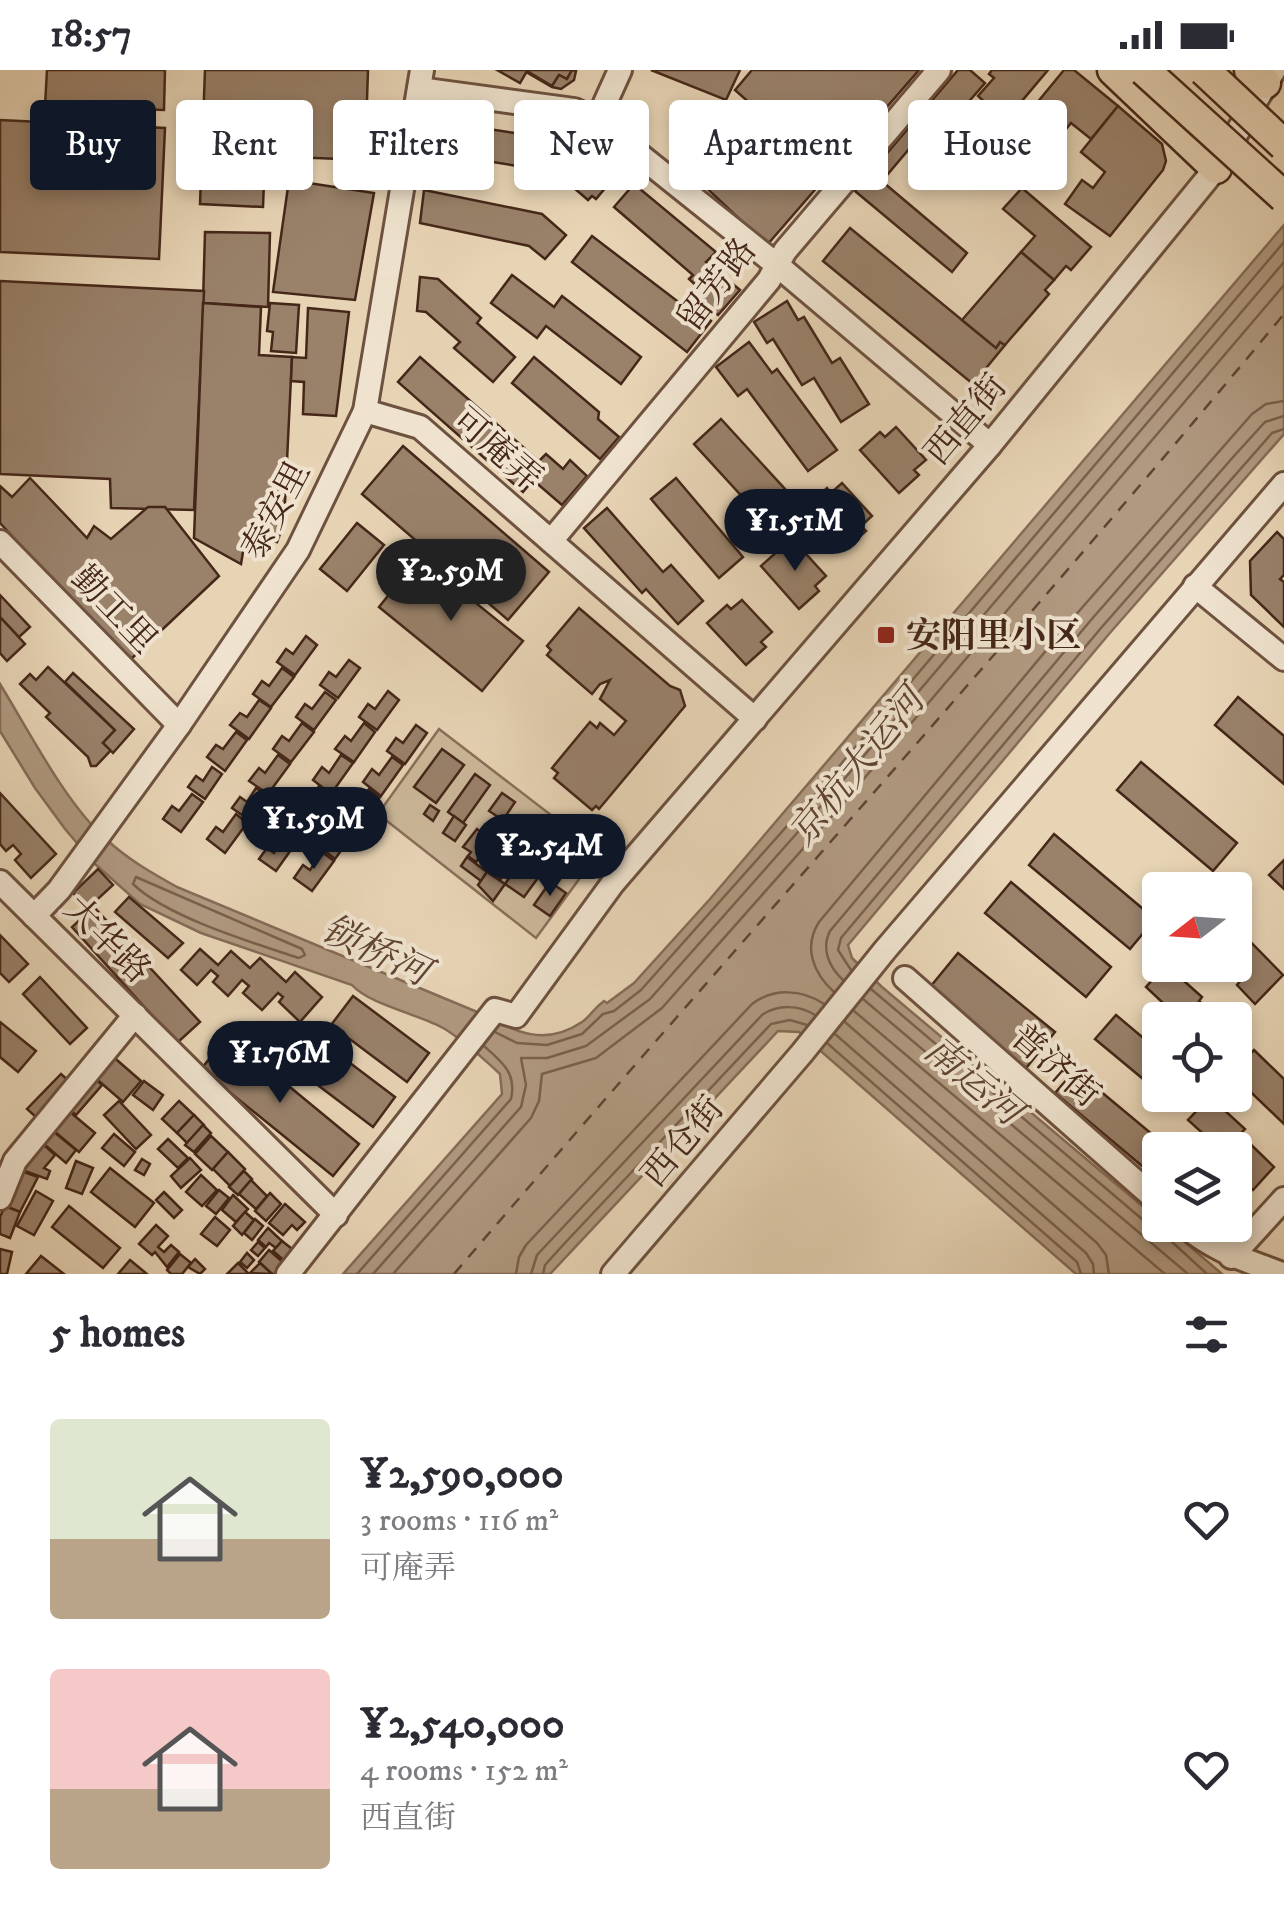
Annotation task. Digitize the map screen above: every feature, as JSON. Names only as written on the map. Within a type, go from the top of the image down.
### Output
[{"type":"main road","points":[[1113,70],[1216,168]]},
{"type":"main road","points":[[1144,70],[1284,197]]},
{"type":"main road","points":[[1204,70],[1284,145]]},
{"type":"street","points":[[606,100],[620,70]]},
{"type":"street","name":"留芳路","points":[[550,541],[769,280],[785,251],[939,70]]},
{"type":"street","name":"西直街","points":[[336,1215],[496,1010],[516,1016],[614,883],[990,445],[1216,168],[1263,74]]},
{"type":"street","points":[[421,80],[523,100]]},
{"type":"street","name":"泰安里","points":[[34,916],[59,890],[180,725],[298,550],[365,410],[421,80]]},
{"type":"street","points":[[649,163],[990,445]]},
{"type":"street","name":"可庵弄","points":[[365,410],[420,427],[755,719]]},
{"type":"street","name":"西仓街","points":[[613,1274],[1284,484]]},
{"type":"street","name":"勤工里","points":[[0,542],[180,725]]},
{"type":"street","points":[[1195,586],[1284,660]]},
{"type":"street","name":"大华路","points":[[0,882],[336,1215]]},
{"type":"street","name":"普济街","points":[[905,978],[1142,1188]]},
{"type":"street","points":[[0,1198],[16,1161],[135,1015]]},
{"type":"street","points":[[1231,1256],[1284,1199]]},
{"type":"street","points":[[288,1274],[336,1215]]},
{"type":"street","points":[[1206,1242],[1231,1256],[1282,1274]]},
{"type":"shaded area","points":[[439,729],[599,852],[536,938],[378,814]]},
{"type":"water","points":[[1284,225],[1284,434],[1109,634],[848,945],[852,958],[882,987],[1142,1206],[1142,1242],[1185,1242],[1222,1274],[1076,1274],[799,1032],[778,1031],[550,1274],[343,1274],[502,1094],[500,1074],[445,1029],[370,998],[352,985],[201,933],[140,904],[95,864],[35,788],[0,731],[0,684],[77,807],[131,859],[177,887],[519,1031],[556,1034],[585,1020],[604,1001],[607,1003],[634,983],[710,899]]},
{"type":"building","points":[[47,70],[165,70],[164,110],[156,110],[156,100],[45,100]]},
{"type":"building","points":[[205,70],[368,70],[367,100],[333,100],[333,159],[313,158],[313,100],[204,100]]},
{"type":"building","points":[[497,70],[572,70],[567,79],[559,75],[552,86],[527,71],[520,83]]},
{"type":"building","points":[[572,70],[576,71],[574,80],[561,89],[552,87],[526,72],[552,86],[559,75],[567,79]]},
{"type":"building","points":[[651,70],[740,70],[726,100]]},
{"type":"building","points":[[752,70],[919,70],[888,106],[888,100],[746,100],[735,90]]},
{"type":"building","points":[[958,70],[970,70],[985,83],[970,100],[932,100]]},
{"type":"building","points":[[992,70],[1048,70],[1023,100],[982,100],[978,96],[994,78],[989,74]]},
{"type":"building","points":[[1064,70],[1074,70],[1118,106],[1091,139],[1071,123],[1067,128],[1067,100],[1039,100]]},
{"type":"building","points":[[1118,106],[1162,144],[1166,161],[1110,236],[1065,204],[1082,180],[1093,188],[1105,172],[1081,152]]},
{"type":"building","points":[[0,120],[30,121],[30,190],[156,190],[156,128],[165,128],[159,259],[0,252]]},
{"type":"building","points":[[908,129],[908,150],[888,174],[888,152]]},
{"type":"building","points":[[494,130],[514,133],[514,165],[494,162]]},
{"type":"building","points":[[313,184],[333,187],[333,190],[374,193],[355,300],[273,292],[288,190],[313,190]]},
{"type":"building","points":[[888,186],[967,253],[952,272],[855,191],[888,190]]},
{"type":"building","points":[[201,190],[264,190],[263,207],[200,204]]},
{"type":"building","points":[[424,190],[542,214],[566,235],[545,259],[529,246],[420,223]]},
{"type":"building","points":[[576,190],[604,190],[596,199],[592,196],[588,200]]},
{"type":"building","points":[[629,190],[641,190],[716,252],[706,262],[740,290],[718,315],[695,295],[700,289],[689,279],[693,275],[614,207]]},
{"type":"building","points":[[709,190],[815,190],[767,245]]},
{"type":"building","points":[[1024,190],[1091,247],[1071,270],[1066,266],[1054,280],[1021,252],[1035,236],[1003,209]]},
{"type":"building","points":[[850,228],[996,348],[1000,342],[1005,345],[973,384],[823,261]]},
{"type":"building","points":[[205,232],[270,233],[268,307],[203,303]]},
{"type":"building","points":[[592,236],[685,307],[688,303],[711,321],[687,352],[572,262]]},
{"type":"building","points":[[1021,252],[1054,280],[1045,290],[1049,294],[1005,345],[1000,342],[996,348],[962,320]]},
{"type":"building","points":[[512,275],[554,307],[562,296],[641,357],[621,384],[546,326],[537,338],[491,303]]},
{"type":"building","points":[[420,277],[438,279],[481,318],[477,323],[515,357],[493,382],[454,348],[460,342],[426,312],[417,311]]},
{"type":"building","points":[[0,281],[204,291],[194,510],[111,508],[110,479],[0,474]]},
{"type":"building","points":[[787,301],[798,320],[804,317],[832,363],[840,358],[869,404],[841,422],[814,378],[802,385],[773,339],[767,343],[754,322]]},
{"type":"building","points":[[203,303],[261,307],[259,355],[292,357],[284,523],[277,542],[262,536],[260,549],[244,546],[241,564],[194,538]]},
{"type":"building","points":[[270,303],[299,305],[296,353],[271,351],[273,332],[267,331]]},
{"type":"building","points":[[308,308],[349,312],[336,416],[303,414],[304,382],[291,381],[292,357],[306,358]]},
{"type":"building","points":[[749,342],[772,373],[777,369],[837,450],[808,471],[747,389],[738,396],[716,367]]},
{"type":"building","points":[[420,357],[539,461],[546,454],[563,469],[570,460],[587,476],[562,505],[533,480],[523,492],[398,382]]},
{"type":"building","points":[[534,357],[599,412],[598,419],[619,437],[600,459],[512,383]]},
{"type":"building","points":[[721,419],[796,501],[769,526],[694,444]]},
{"type":"building","points":[[896,427],[926,460],[914,470],[919,475],[899,493],[860,450],[880,432],[885,437]]},
{"type":"building","points":[[403,446],[549,572],[508,620],[362,494]]},
{"type":"building","points":[[30,478],[87,538],[94,526],[111,539],[148,507],[165,507],[219,576],[128,662],[0,523],[0,486],[12,497]]},
{"type":"building","points":[[676,478],[743,557],[719,578],[651,499]]},
{"type":"building","points":[[842,483],[872,516],[861,526],[866,531],[846,549],[807,506],[827,488],[831,493]]},
{"type":"building","points":[[607,508],[663,572],[671,565],[703,601],[678,624],[646,589],[642,593],[584,528]]},
{"type":"building","points":[[357,523],[384,545],[347,591],[320,569]]},
{"type":"building","points":[[1277,532],[1284,539],[1284,575],[1280,579],[1284,582],[1284,627],[1251,595],[1250,561]]},
{"type":"building","points":[[796,543],[826,576],[815,586],[819,591],[799,609],[761,566],[781,548],[785,553]]},
{"type":"building","points":[[419,557],[523,641],[482,691],[379,607]]},
{"type":"building","points":[[0,595],[30,627],[19,637],[0,617]]},
{"type":"building","points":[[742,600],[772,632],[761,642],[766,647],[746,665],[707,623],[727,605],[731,609]]},
{"type":"building","points":[[579,608],[670,686],[680,690],[685,706],[599,809],[596,806],[592,810],[554,778],[558,773],[552,768],[590,722],[597,728],[600,723],[614,735],[626,721],[600,699],[610,680],[592,694],[547,655],[551,650],[547,646]]},
{"type":"building","points":[[0,617],[25,644],[7,661],[0,653]]},
{"type":"building","points":[[306,636],[317,645],[295,675],[277,662],[286,649],[293,654]]},
{"type":"building","points":[[349,660],[360,668],[338,698],[320,685],[329,672],[336,677]]},
{"type":"building","points":[[48,667],[115,730],[103,743],[111,750],[96,766],[91,766],[88,757],[46,717],[50,713],[20,684],[30,674],[36,680]]},
{"type":"building","points":[[282,668],[294,677],[271,707],[253,694],[262,681],[269,686]]},
{"type":"building","points":[[73,673],[134,729],[113,753],[103,743],[115,730],[65,682]]},
{"type":"building","points":[[388,691],[399,700],[377,730],[359,717],[368,704],[375,709]]},
{"type":"building","points":[[325,692],[336,700],[314,730],[296,717],[305,704],[312,709]]},
{"type":"building","points":[[1238,697],[1284,736],[1284,784],[1215,725]]},
{"type":"building","points":[[259,700],[271,708],[249,739],[230,725],[240,713],[247,717]]},
{"type":"building","points":[[302,723],[314,732],[291,762],[273,749],[282,736],[289,741]]},
{"type":"building","points":[[364,723],[375,732],[354,762],[335,749],[345,736],[351,741]]},
{"type":"building","points":[[416,725],[427,733],[405,764],[387,751],[396,738],[403,743]]},
{"type":"building","points":[[236,732],[247,740],[225,771],[207,757],[216,745],[223,749]]},
{"type":"building","points":[[442,749],[464,765],[436,803],[414,787]]},
{"type":"building","points":[[278,755],[290,764],[268,794],[249,781],[259,768],[265,773]]},
{"type":"building","points":[[341,755],[353,763],[331,794],[313,780],[322,767],[329,773]]},
{"type":"building","points":[[392,757],[403,765],[381,796],[363,782],[372,769],[379,775]]},
{"type":"building","points":[[1141,762],[1237,843],[1213,871],[1117,790]]},
{"type":"building","points":[[212,767],[222,774],[205,799],[188,787],[196,776],[203,781]]},
{"type":"building","points":[[475,774],[490,785],[463,823],[448,812]]},
{"type":"building","points":[[319,786],[330,793],[313,818],[295,806],[303,795],[310,800]]},
{"type":"building","points":[[256,788],[266,795],[249,820],[232,808],[240,797],[247,802]]},
{"type":"building","points":[[369,789],[380,797],[359,828],[340,814],[349,801],[356,806]]},
{"type":"building","points":[[0,793],[56,854],[31,878],[15,860],[21,854],[13,845],[6,851],[0,844]]},
{"type":"building","points":[[502,793],[515,802],[503,820],[489,811]]},
{"type":"building","points":[[192,794],[203,802],[181,832],[163,819],[172,806],[179,811]]},
{"type":"building","points":[[430,805],[439,811],[433,821],[424,814]]},
{"type":"building","points":[[301,812],[311,819],[294,844],[277,832],[285,821],[292,826]]},
{"type":"building","points":[[236,814],[247,823],[225,853],[207,839],[216,827],[223,832]]},
{"type":"building","points":[[454,816],[466,825],[455,841],[443,833]]},
{"type":"building","points":[[346,820],[357,828],[335,859],[317,845],[326,832],[333,837]]},
{"type":"building","points":[[502,820],[517,831],[504,849],[489,838]]},
{"type":"building","points":[[477,829],[492,840],[476,862],[463,847]]},
{"type":"building","points":[[1054,834],[1142,908],[1142,935],[1130,949],[1029,865]]},
{"type":"building","points":[[283,839],[293,847],[276,871],[259,859],[267,848],[274,853]]},
{"type":"building","points":[[499,845],[515,857],[500,880],[483,868]]},
{"type":"building","points":[[322,852],[334,861],[312,891],[294,878],[303,865],[310,870]]},
{"type":"building","points":[[467,857],[487,872],[481,881],[461,866]]},
{"type":"building","points":[[1284,860],[1284,889],[1269,875]]},
{"type":"building","points":[[521,861],[540,875],[524,897],[505,884]]},
{"type":"building","points":[[98,869],[113,885],[88,908],[73,893]]},
{"type":"building","points":[[487,872],[505,884],[493,901],[478,885]]},
{"type":"building","points":[[550,882],[566,893],[550,916],[534,905]]},
{"type":"building","points":[[1011,882],[1111,967],[1086,997],[985,913]]},
{"type":"building","points":[[129,897],[183,943],[168,958],[115,912]]},
{"type":"building","points":[[94,907],[200,1022],[177,1043],[72,927]]},
{"type":"building","points":[[0,935],[28,964],[9,982],[0,973]]},
{"type":"building","points":[[1252,943],[1283,975],[1255,1004],[1237,985],[1252,982]]},
{"type":"building","points":[[200,949],[218,965],[231,951],[250,968],[260,958],[286,982],[295,972],[322,997],[300,1022],[279,1002],[283,997],[278,993],[262,1010],[243,993],[249,986],[242,980],[228,996],[213,982],[218,976],[211,970],[197,985],[181,970]]},
{"type":"building","points":[[958,953],[1055,1032],[1023,1072],[926,992]]},
{"type":"building","points":[[40,977],[87,1028],[70,1044],[23,994]]},
{"type":"building","points":[[1151,982],[1185,982],[1202,997],[1200,1002],[1162,1002],[1146,987]]},
{"type":"building","points":[[353,996],[429,1053],[407,1082],[331,1025]]},
{"type":"building","points":[[1116,1015],[1142,1037],[1142,1078],[1095,1039]]},
{"type":"building","points":[[0,1022],[36,1051],[18,1072],[0,1057]]},
{"type":"building","points":[[228,1036],[359,1144],[333,1176],[201,1069]]},
{"type":"building","points":[[317,1038],[395,1097],[373,1127],[294,1067]]},
{"type":"building","points":[[1252,1052],[1284,1079],[1284,1124],[1252,1093]]},
{"type":"building","points":[[110,1054],[141,1081],[123,1102],[92,1075]]},
{"type":"building","points":[[1075,1070],[1149,1132],[1142,1132],[1142,1166],[1055,1093]]},
{"type":"building","points":[[61,1074],[70,1082],[36,1117],[27,1109]]},
{"type":"building","points":[[91,1075],[102,1085],[76,1115],[65,1106]]},
{"type":"building","points":[[144,1081],[163,1095],[153,1110],[133,1095]]},
{"type":"building","points":[[119,1101],[151,1135],[136,1149],[104,1115]]},
{"type":"building","points":[[179,1101],[194,1115],[177,1133],[162,1119]]},
{"type":"building","points":[[64,1107],[95,1133],[79,1152],[48,1126]]},
{"type":"building","points":[[1196,1112],[1226,1112],[1245,1129],[1201,1132],[1188,1120]]},
{"type":"building","points":[[194,1115],[204,1125],[187,1143],[177,1133]]},
{"type":"building","points":[[203,1125],[211,1133],[194,1152],[185,1145]]},
{"type":"building","points":[[48,1127],[76,1150],[66,1163],[38,1139]]},
{"type":"building","points":[[114,1134],[135,1152],[124,1166],[102,1148]]},
{"type":"building","points":[[211,1136],[228,1152],[212,1170],[195,1154]]},
{"type":"building","points":[[168,1139],[188,1158],[178,1168],[158,1149]]},
{"type":"building","points":[[42,1143],[55,1155],[44,1168],[50,1171],[47,1179],[22,1170]]},
{"type":"building","points":[[1252,1146],[1274,1167],[1252,1189]]},
{"type":"building","points":[[228,1152],[245,1169],[230,1186],[213,1169]]},
{"type":"building","points":[[190,1158],[201,1170],[181,1188],[171,1176]]},
{"type":"building","points":[[142,1159],[150,1164],[144,1175],[135,1170]]},
{"type":"building","points":[[76,1161],[93,1168],[82,1194],[66,1188]]},
{"type":"building","points":[[110,1168],[154,1203],[135,1227],[91,1192]]},
{"type":"building","points":[[21,1171],[38,1177],[20,1212],[5,1206]]},
{"type":"building","points":[[244,1171],[252,1179],[238,1195],[229,1187]]},
{"type":"building","points":[[201,1175],[217,1190],[202,1206],[186,1192]]},
{"type":"building","points":[[251,1180],[267,1196],[256,1209],[239,1194]]},
{"type":"building","points":[[219,1190],[229,1198],[216,1214],[206,1206]]},
{"type":"building","points":[[36,1191],[53,1201],[34,1235],[17,1226]]},
{"type":"building","points":[[164,1192],[182,1210],[174,1218],[156,1200]]},
{"type":"building","points":[[270,1193],[281,1204],[266,1221],[255,1211]]},
{"type":"building","points":[[233,1195],[248,1209],[236,1222],[222,1210]]},
{"type":"building","points":[[285,1204],[305,1222],[297,1230],[292,1225],[283,1235],[269,1223]]},
{"type":"building","points":[[5,1206],[20,1212],[10,1238],[0,1234]]},
{"type":"building","points":[[69,1206],[120,1248],[103,1268],[52,1227]]},
{"type":"building","points":[[245,1212],[254,1220],[242,1235],[233,1226]]},
{"type":"building","points":[[215,1217],[230,1230],[217,1246],[201,1234]]},
{"type":"building","points":[[255,1219],[263,1226],[252,1240],[244,1233]]},
{"type":"building","points":[[156,1225],[168,1236],[158,1247],[164,1252],[171,1245],[179,1252],[167,1267],[155,1252],[152,1255],[139,1244]]},
{"type":"building","points":[[268,1228],[282,1241],[276,1248],[269,1243],[266,1247],[258,1240]]},
{"type":"building","points":[[282,1241],[296,1252],[287,1263],[273,1251]]},
{"type":"building","points":[[258,1242],[265,1248],[258,1256],[251,1250]]},
{"type":"building","points":[[0,1249],[12,1252],[7,1274],[0,1274]]},
{"type":"building","points":[[269,1250],[286,1265],[277,1274],[259,1262]]},
{"type":"building","points":[[247,1253],[254,1260],[247,1268],[240,1262]]},
{"type":"building","points":[[180,1254],[191,1263],[182,1274],[171,1274],[167,1270]]},
{"type":"building","points":[[41,1256],[64,1274],[26,1274]]},
{"type":"building","points":[[195,1259],[205,1269],[200,1274],[188,1267]]},
{"type":"building","points":[[130,1260],[147,1274],[118,1274]]},
{"type":"building","points":[[238,1263],[249,1274],[227,1274]]},
{"type":"building","points":[[260,1263],[272,1274],[250,1273]]},
{"type":"ferry route","points":[[454,1274],[1079,556],[1284,314]]},
{"type":"place","name":"安阳里小区","points":[[886,635]]},
{"type":"water label","name":"京杭大运河","points":[[856,766]]},
{"type":"water label","name":"锁桥河","points":[[376,950]]},
{"type":"water label","name":"南运河","points":[[974,1080]]}]
